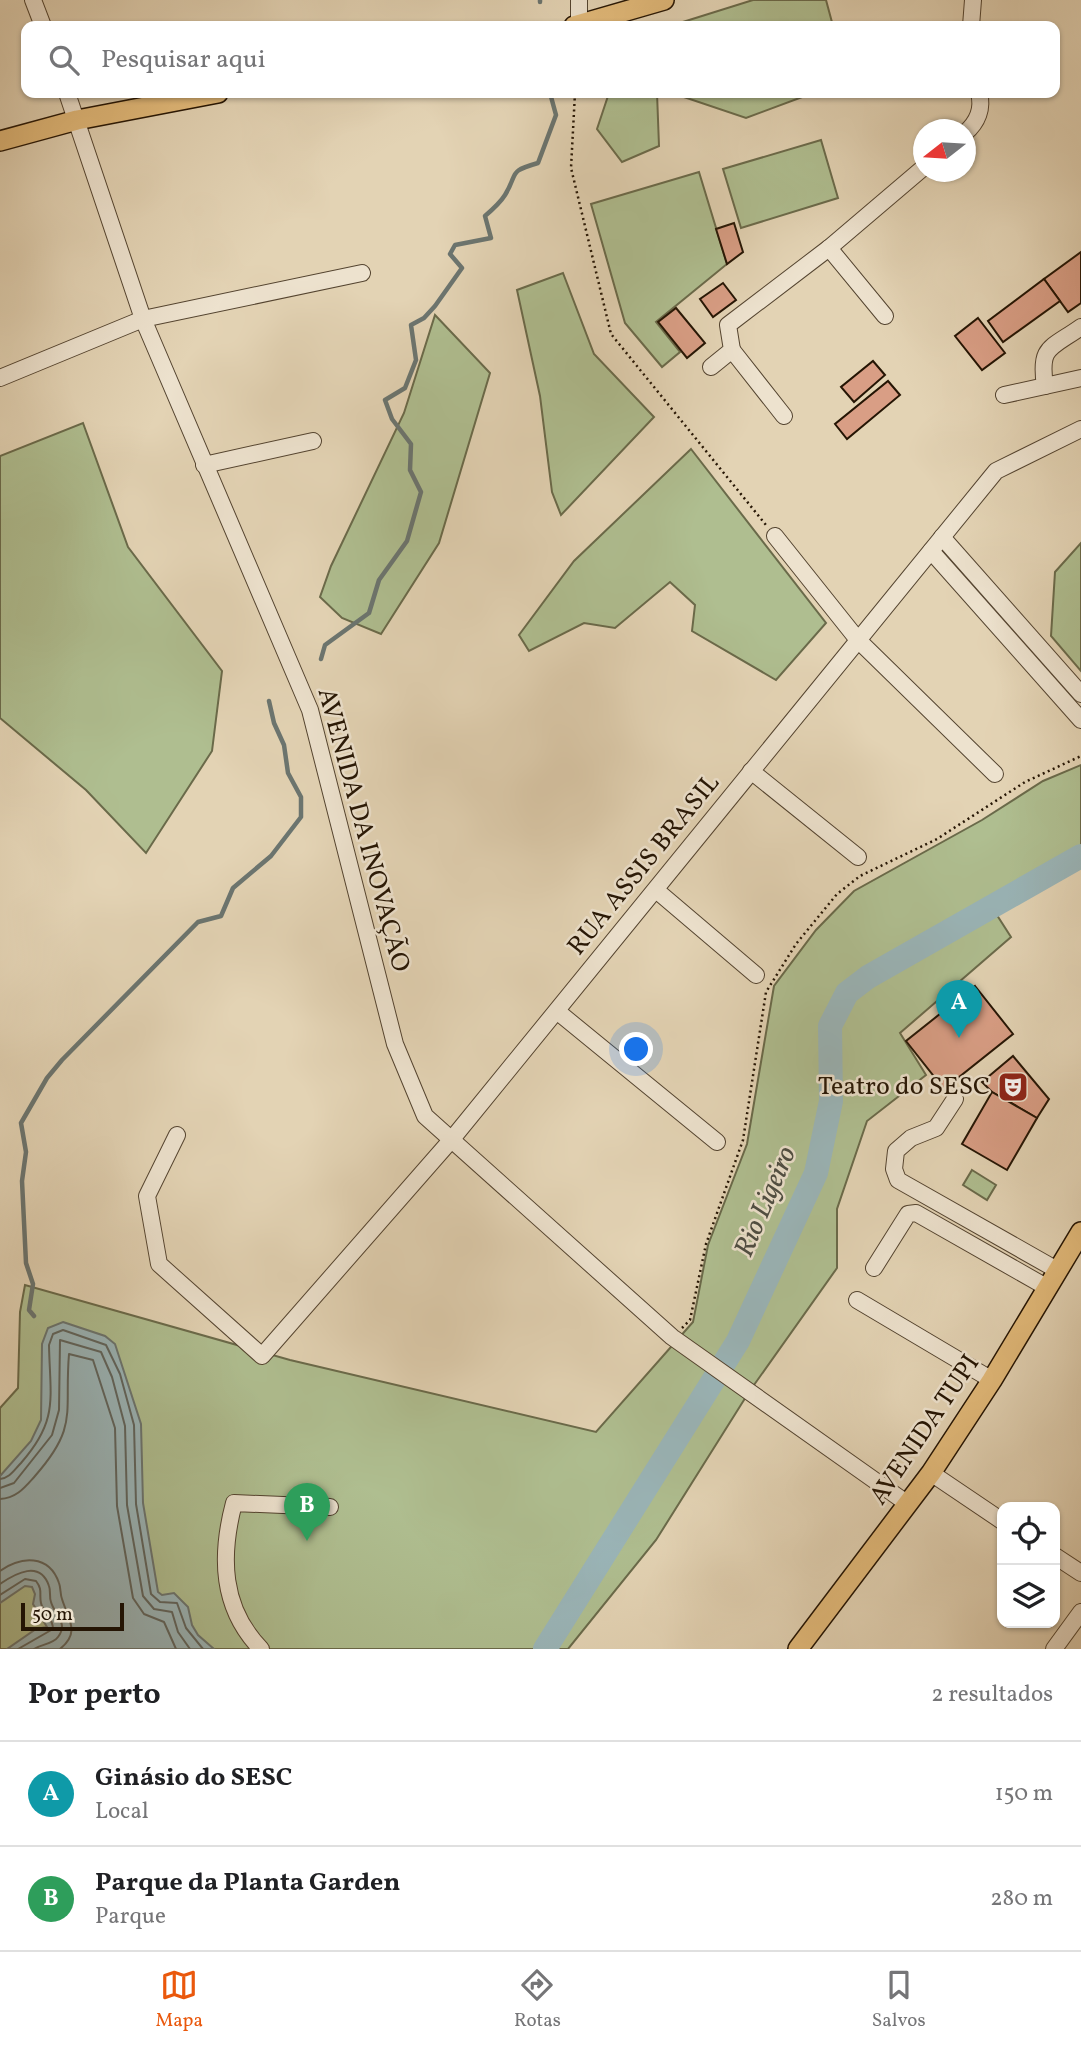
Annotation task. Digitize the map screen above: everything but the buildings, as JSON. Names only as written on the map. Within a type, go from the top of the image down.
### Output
[{"type":"main road","points":[[593,21],[664,0]]},
{"type":"main road","points":[[0,141],[77,120],[192,98]]},
{"type":"main road","name":"AVENIDA TUPI","points":[[798,1649],[931,1473],[992,1380],[1081,1232]]},
{"type":"street","points":[[33,0],[41,21]]},
{"type":"street","points":[[577,21],[579,0]]},
{"type":"street","points":[[971,21],[973,0]]},
{"type":"street","name":"AVENIDA DA INOVAÇÃO","points":[[68,98],[142,319],[310,710],[395,1044],[425,1116],[672,1337],[908,1504]]},
{"type":"street","points":[[976,119],[982,105],[980,98]]},
{"type":"street","points":[[784,416],[732,351],[728,325],[829,248],[913,177]]},
{"type":"street","points":[[829,248],[885,316]]},
{"type":"street","points":[[0,378],[142,319],[362,273]]},
{"type":"street","points":[[1045,386],[1041,362],[1048,351],[1081,327]]},
{"type":"street","points":[[711,367],[732,351]]},
{"type":"street","points":[[1004,395],[1081,378]]},
{"type":"street","name":"RUA ASSIS BRASIL","points":[[177,1135],[147,1196],[159,1265],[262,1356],[452,1139],[558,1012],[996,471],[1081,429]]},
{"type":"street","points":[[204,465],[313,441]]},
{"type":"street","points":[[775,536],[858,640],[995,774]]},
{"type":"street","points":[[942,537],[1081,694]]},
{"type":"street","points":[[931,551],[1081,720]]},
{"type":"street","points":[[751,771],[858,857]]},
{"type":"street","points":[[656,890],[756,975]]},
{"type":"street","points":[[558,1012],[717,1142]]},
{"type":"street","points":[[955,1099],[936,1128],[911,1138],[896,1151],[894,1169],[898,1180],[1058,1270]]},
{"type":"street","points":[[874,1268],[908,1214],[916,1213],[1048,1288]]},
{"type":"street","points":[[857,1300],[992,1380]]},
{"type":"street","points":[[931,1473],[997,1518]]},
{"type":"street","points":[[261,1649],[243,1629],[228,1592],[225,1548],[234,1503],[330,1507]]},
{"type":"street","points":[[1060,1559],[1081,1573]]},
{"type":"street","points":[[1054,1649],[1081,1612]]},
{"type":"path","points":[[575,98],[571,168],[611,334],[775,536]]},
{"type":"path","points":[[672,1337],[690,1320],[706,1244],[743,1140],[766,992],[796,944],[836,894],[860,876],[937,839],[1038,775],[1081,757]]},
{"type":"green space","points":[[753,0],[826,0],[832,21],[686,21]]},
{"type":"green space","points":[[607,98],[657,98],[659,146],[622,162],[597,129]]},
{"type":"green space","points":[[687,98],[800,98],[746,118]]},
{"type":"green space","points":[[821,140],[838,198],[741,228],[723,169]]},
{"type":"green space","points":[[699,172],[727,264],[656,322],[680,352],[662,367],[625,323],[591,204]]},
{"type":"green space","points":[[563,273],[594,354],[654,417],[561,515],[552,492],[540,396],[517,290]]},
{"type":"green space","points":[[435,315],[490,373],[439,543],[381,634],[342,618],[320,597],[331,566],[404,413]]},
{"type":"green space","points":[[83,423],[128,547],[222,671],[212,751],[146,853],[86,790],[0,718],[0,456]]},
{"type":"green space","points":[[691,449],[826,623],[776,680],[692,631],[695,605],[670,582],[615,628],[584,623],[529,651],[519,635],[574,561]]},
{"type":"green space","points":[[1081,543],[1081,671],[1051,636],[1055,572]]},
{"type":"green space","points":[[1081,765],[1081,863],[995,912],[1011,937],[900,1033],[926,1075],[867,1121],[837,1209],[837,1268],[749,1392],[656,1540],[568,1649],[0,1649],[0,1408],[18,1388],[20,1312],[25,1285],[290,1360],[596,1432],[693,1322],[708,1245],[747,1144],[774,986],[816,930],[854,891],[982,820],[1043,781]]},
{"type":"green space","points":[[972,1170],[996,1185],[987,1200],[963,1185]]},
{"type":"water","points":[[63,1322],[105,1336],[115,1344],[141,1424],[143,1503],[158,1592],[162,1595],[174,1593],[188,1607],[192,1625],[198,1635],[214,1649],[7,1649],[36,1629],[47,1627],[33,1604],[35,1594],[32,1587],[25,1586],[0,1603],[0,1476],[31,1441],[41,1420],[42,1344],[48,1328]]},
{"type":"waterway","points":[[321,659],[325,645],[369,613],[379,580],[407,541],[421,492],[410,470],[411,444],[392,419],[385,400],[405,388],[416,360],[411,325],[424,318],[435,306],[462,268],[450,254],[455,245],[491,238],[485,216],[503,198],[515,174],[538,163],[556,115],[551,98]]},
{"type":"waterway","points":[[34,1316],[29,1310],[33,1284],[26,1263],[22,1181],[26,1152],[21,1123],[47,1078],[62,1060],[198,922],[221,916],[233,888],[271,856],[301,817],[301,797],[288,773],[284,745],[274,723],[269,701]]},
{"type":"waterway","name":"Rio Ligeiro","points":[[545,1649],[738,1341],[816,1173],[831,1101],[830,1026],[847,993],[868,977],[1081,856]]},
{"type":"place","name":"Ginásio do SESC","points":[[959,1038]]},
{"type":"place","name":"Teatro do SESC","points":[[1013,1087]]},
{"type":"place","name":"Parque da Planta Garden","points":[[307,1541]]}]
